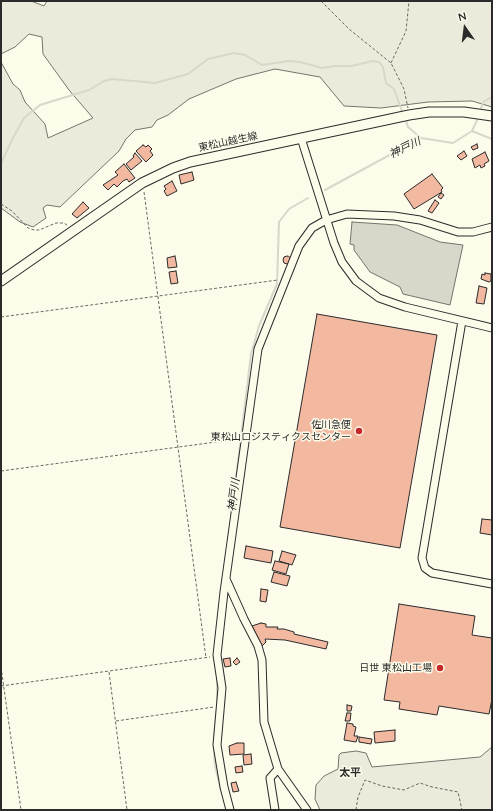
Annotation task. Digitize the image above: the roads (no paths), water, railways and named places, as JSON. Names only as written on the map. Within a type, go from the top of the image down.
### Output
[{"type":"main road","name":"東松山越生線","points":[[1,281],[142,183],[190,162],[409,115],[446,112],[492,116]]},
{"type":"street","points":[[301,138],[326,220],[342,262],[352,276],[364,288],[379,298],[405,307],[492,328]]},
{"type":"street","points":[[230,810],[224,787],[217,745],[222,688],[217,655],[226,579],[258,349],[303,238],[312,228],[326,220],[347,214],[366,213],[420,220],[458,232],[473,232],[492,227]]},
{"type":"street","points":[[462,321],[422,558],[425,568],[432,573],[492,584]]},
{"type":"street","points":[[226,579],[258,646],[262,660],[264,722],[278,769],[307,810]]},
{"type":"street","points":[[275,810],[270,778],[278,769]]},
{"type":"waterway","points":[[1,163],[24,118],[40,105],[89,90],[104,81],[112,79],[155,83],[188,74],[208,59],[234,53],[245,55],[262,65],[289,61],[300,62],[322,68],[352,66],[372,61],[379,62],[383,67],[386,83],[394,89],[403,114]]},
{"type":"waterway","name":"神戸川","points":[[480,112],[483,102],[492,97]]},
{"type":"waterway","name":"神戸川","points":[[325,190],[421,138],[453,143],[472,131],[479,116]]},
{"type":"waterway","points":[[405,118],[408,127],[421,138]]},
{"type":"waterway","points":[[472,131],[492,139]]},
{"type":"waterway","name":"神戸川","points":[[230,528],[251,354],[259,326],[277,284],[279,222],[289,209],[308,198]]},
{"type":"waterway","name":"神戸川","points":[[217,679],[217,703]]},
{"type":"waterway","name":"神戸川","points":[[214,736],[217,707]]},
{"type":"waterway","name":"神戸川","points":[[214,749],[215,766],[221,790]]},
{"type":"place","name":"佐川急便 東松山ロジスティクスセンター","points":[[359,431]]},
{"type":"place","name":"日世 東松山工場","points":[[440,668]]},
{"type":"district","name":"太平","points":[[350,773]]}]
